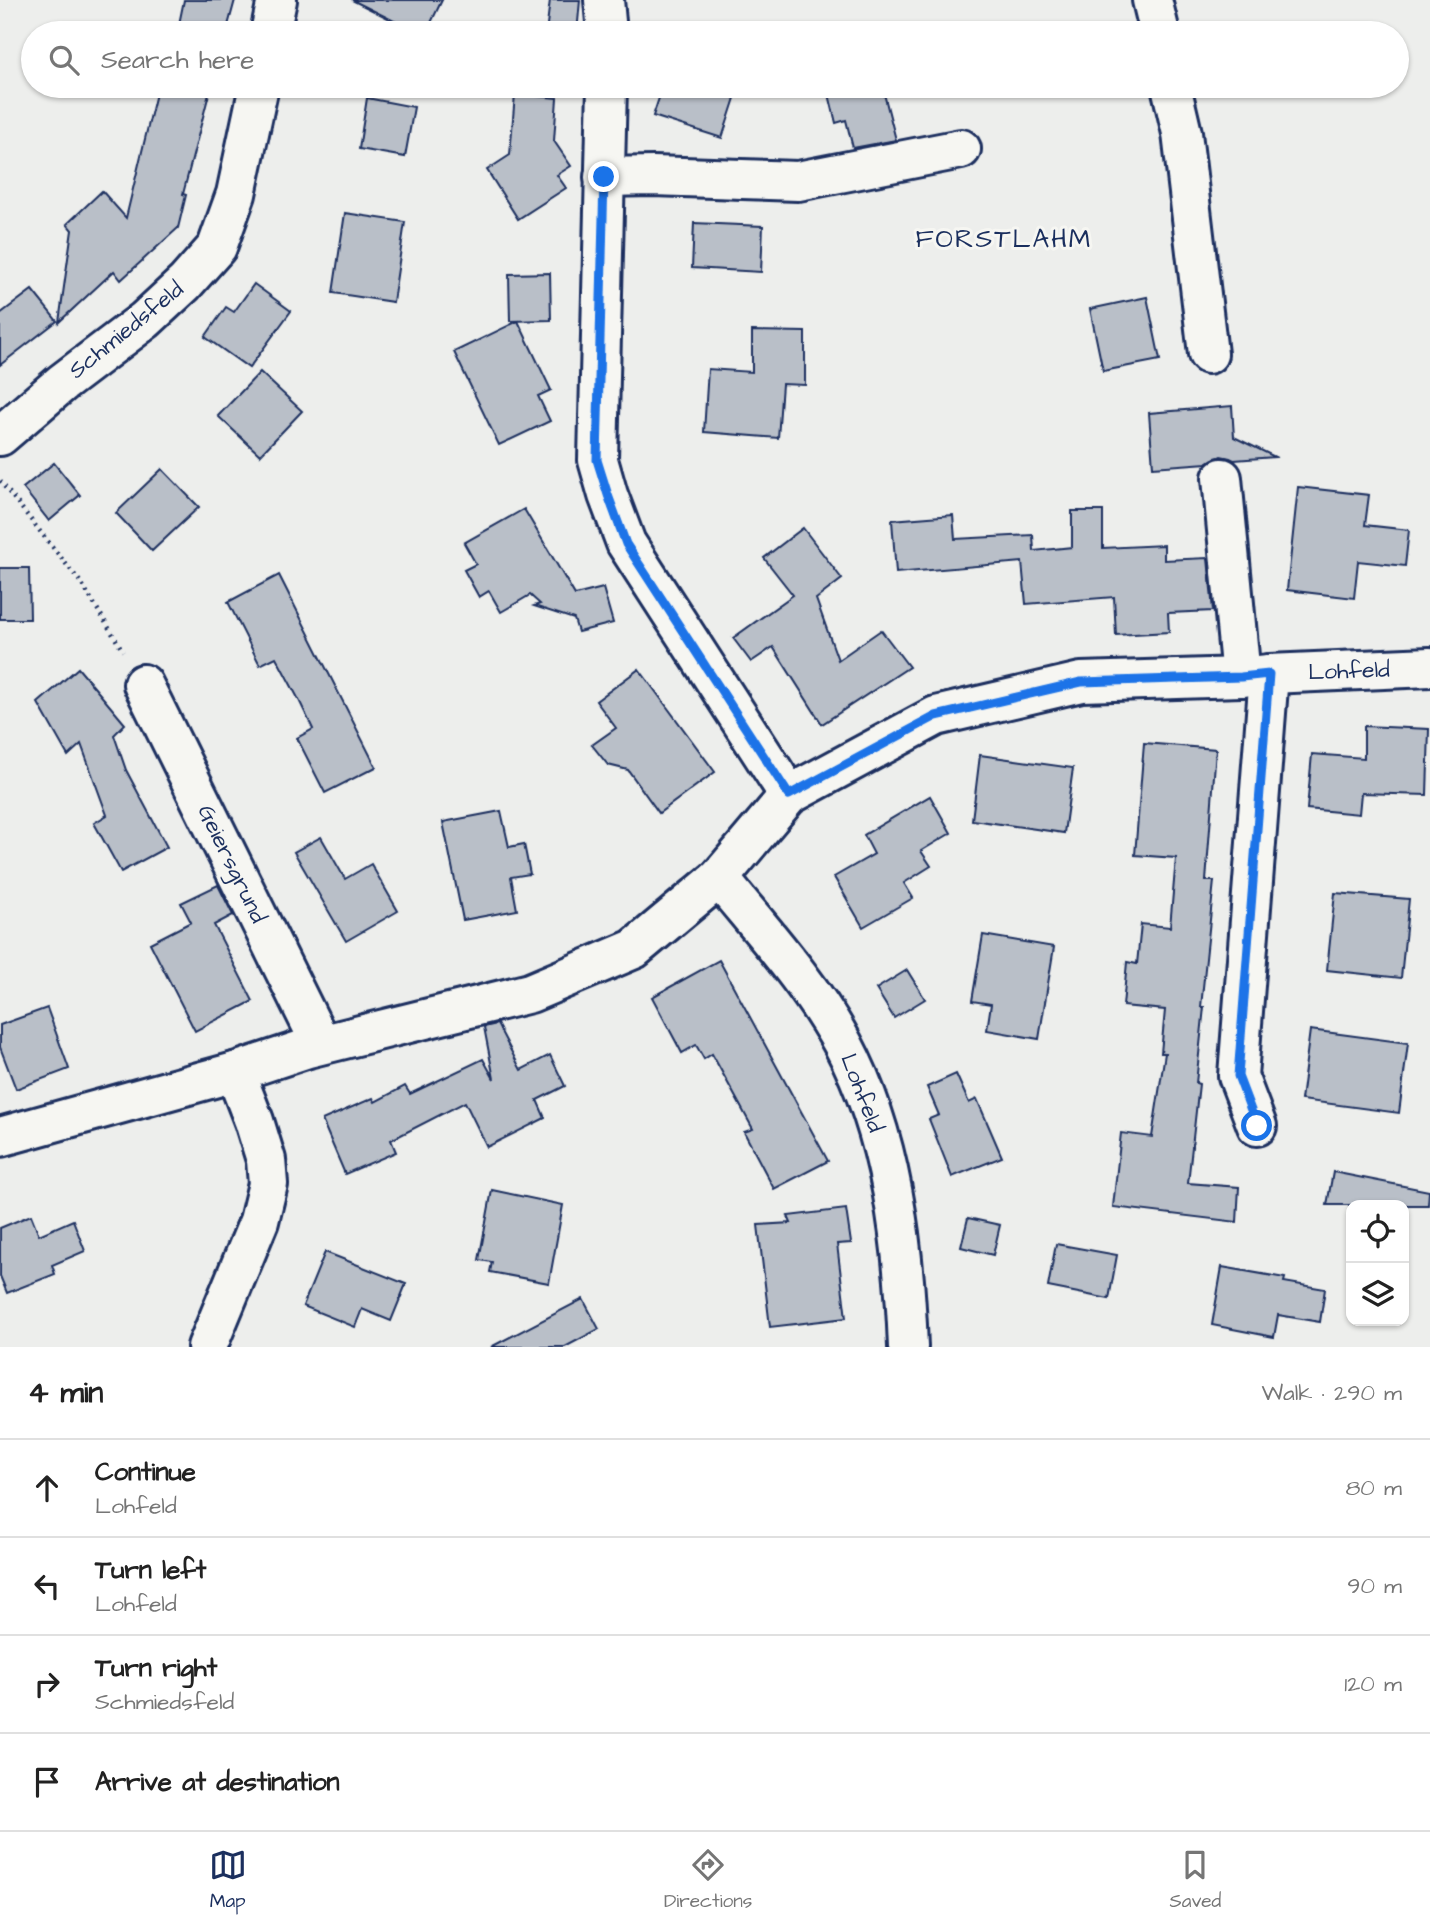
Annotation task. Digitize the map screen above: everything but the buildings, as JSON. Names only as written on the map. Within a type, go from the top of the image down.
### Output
[{"type":"street","points":[[273,21],[277,0]]},
{"type":"street","points":[[604,0],[606,21]]},
{"type":"street","points":[[1152,0],[1157,21]]},
{"type":"street","name":"Schmiedsfeld","points":[[0,436],[62,383],[145,320],[185,283],[217,247],[236,194],[256,98]]},
{"type":"street","points":[[607,98],[597,460],[626,544],[789,795]]},
{"type":"street","points":[[1174,98],[1182,134],[1208,354]]},
{"type":"street","points":[[604,177],[798,181],[961,149]]},
{"type":"street","points":[[1222,478],[1255,676],[1238,1076],[1257,1126]]},
{"type":"street","name":"Lohfeld","points":[[321,1044],[530,993],[634,949],[719,878],[789,795],[936,716],[1081,682],[1430,667]]},
{"type":"street","name":"Geiersgrund","points":[[143,684],[321,1044]]},
{"type":"street","name":"Lohfeld","points":[[719,878],[805,984],[843,1044],[869,1104],[886,1159],[897,1221],[906,1292],[908,1347]]},
{"type":"street","points":[[0,1137],[234,1072],[321,1044]]},
{"type":"street","points":[[208,1347],[259,1221],[268,1184],[266,1160],[234,1072]]},
{"type":"path","points":[[0,481],[82,584],[143,684]]},
{"type":"district","name":"FORSTLAHM","points":[[1004,239]]},
{"type":"route","points":[[604,177],[597,460],[626,544],[789,795],[936,716],[1081,682],[1269,674],[1238,1076],[1257,1126]]}]
